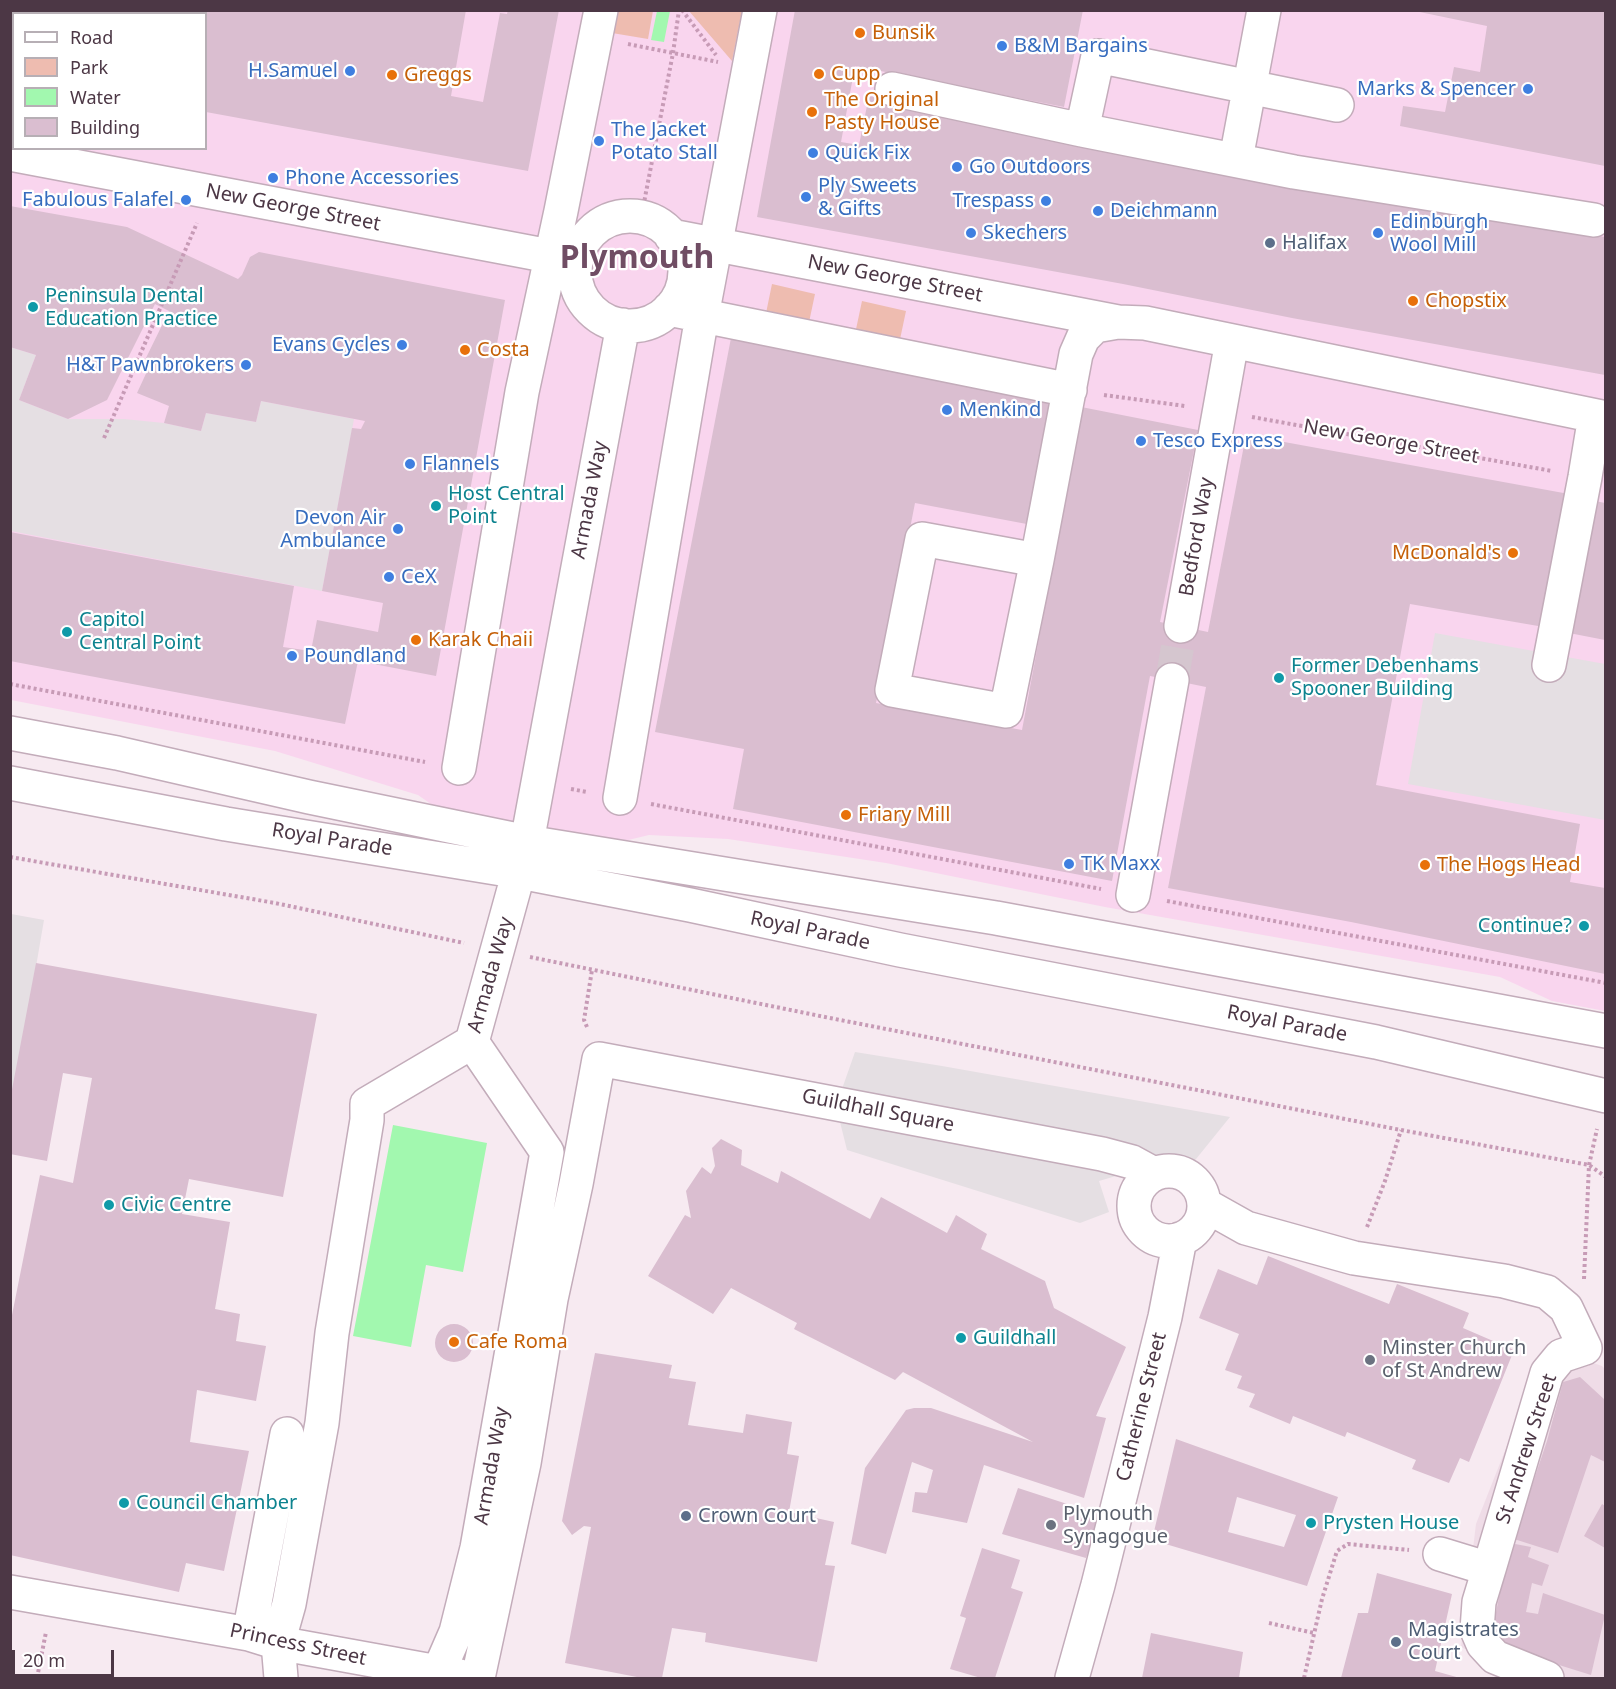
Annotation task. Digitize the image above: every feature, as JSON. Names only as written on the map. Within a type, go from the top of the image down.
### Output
[{"type":"street","points":[[620,798],[702,316],[760,10]]},
{"type":"street","points":[[1236,159],[1264,10]]},
{"type":"street","points":[[459,768],[522,392],[563,259],[598,23]]},
{"type":"street","points":[[1082,130],[1098,56],[1338,105]]},
{"type":"street","points":[[892,89],[1294,172],[1594,220]]},
{"type":"street","name":"New George Street","points":[[10,154],[563,259]]},
{"type":"street","points":[[634,216],[652,221],[671,236],[679,246],[684,263],[684,281],[678,299],[666,313],[650,323],[632,326],[614,324],[596,315],[583,300],[576,281],[563,259],[583,243],[596,228],[614,219],[634,216]]},
{"type":"street","name":"New George Street","points":[[671,236],[1118,322],[1144,323],[1600,417]]},
{"type":"street","points":[[669,309],[1070,390],[1037,560],[1006,711],[892,690],[922,539],[1037,560]]},
{"type":"street","name":"New George Street","points":[[1070,390],[1076,354],[1083,338],[1095,326],[1118,322]]},
{"type":"street","name":"Armada Way","points":[[437,1676],[456,1632],[477,1548],[547,1152],[472,1042],[524,857],[623,325]]},
{"type":"street","name":"Bedford Way","points":[[1181,626],[1232,341]]},
{"type":"street","points":[[1548,665],[1585,477],[1600,417]]},
{"type":"street","points":[[1133,895],[1172,680]]},
{"type":"street","name":"Royal Parade","points":[[10,733],[117,753],[309,797],[524,857],[910,952],[1376,1042],[1605,1096]]},
{"type":"street","name":"Royal Parade","points":[[10,783],[226,824],[524,857],[986,916],[1605,1031]]},
{"type":"street","points":[[263,1639],[289,1604],[322,1423],[332,1333],[367,1120],[367,1104],[472,1042]]},
{"type":"street","name":"Armada Way","points":[[478,1678],[524,1462],[551,1299],[576,1184],[599,1059]]},
{"type":"street","name":"Guildhall Square","points":[[599,1059],[1102,1154],[1132,1162],[1154,1174]]},
{"type":"street","points":[[1166,1170],[1188,1175],[1197,1183],[1202,1193],[1205,1205],[1203,1216],[1198,1226],[1190,1234],[1180,1239],[1168,1241],[1157,1238],[1139,1224],[1134,1201],[1145,1180],[1154,1174],[1166,1170]]},
{"type":"street","points":[[1205,1205],[1246,1228],[1354,1258],[1504,1281],[1547,1292],[1566,1308],[1595,1353]]},
{"type":"street","name":"Catherine Street","points":[[1072,1678],[1098,1585],[1162,1329],[1180,1239]]},
{"type":"street","name":"St Andrew Street","points":[[1547,1678],[1495,1658],[1483,1644],[1477,1630],[1479,1602],[1547,1373],[1561,1356],[1595,1353]]},
{"type":"street","points":[[281,1678],[263,1639],[287,1434]]},
{"type":"street","points":[[1440,1554],[1489,1569]]},
{"type":"street","name":"Princess Street","points":[[10,1592],[263,1639],[437,1676],[478,1678]]},
{"type":"path","points":[[640,218],[673,54],[679,10]]},
{"type":"path","points":[[598,23],[673,54],[749,68]]},
{"type":"path","points":[[104,438],[210,192]]},
{"type":"path","name":"New George Street","points":[[1070,390],[1220,411],[1585,477]]},
{"type":"path","points":[[10,684],[459,768]]},
{"type":"path","points":[[749,822],[1605,983]]},
{"type":"path","points":[[10,857],[275,903],[592,970],[1589,1165],[1605,1176]]},
{"type":"path","points":[[592,970],[584,1020],[599,1059]]},
{"type":"path","points":[[1354,1258],[1385,1181],[1401,1130]]},
{"type":"path","points":[[1584,1280],[1589,1165]]},
{"type":"path","points":[[1304,1678],[1322,1599],[1337,1551],[1348,1544],[1440,1554]]},
{"type":"path","points":[[37,1678],[53,1600]]},
{"type":"path","points":[[1269,1623],[1314,1633]]},
{"type":"shaded area","points":[[10,11],[1605,11],[1605,1011],[1552,1001],[1500,977],[1105,907],[886,863],[728,839],[649,835],[620,842],[438,809],[418,795],[275,751],[11,700]]},
{"type":"shaded area","points":[[10,347],[36,355],[19,400],[68,419],[124,419],[164,423],[201,431],[206,413],[256,422],[261,401],[354,419],[322,591],[11,531]]},
{"type":"shaded area","points":[[1435,633],[1605,664],[1605,820],[1408,784]]},
{"type":"shaded area","points":[[11,914],[44,920],[11,1112]]},
{"type":"shaded area","points":[[855,1052],[1230,1117],[1192,1164],[1116,1176],[1099,1181],[1109,1212],[1080,1223],[847,1150],[836,1106]]},
{"type":"shaded area","points":[[1546,1347],[1602,1366],[1606,1370],[1605,1678],[1526,1678],[1461,1647],[1476,1524]]},
{"type":"green space","points":[[610,11],[653,11],[648,39],[606,32]]},
{"type":"green space","points":[[689,11],[742,11],[732,61]]},
{"type":"green space","points":[[772,284],[815,294],[808,327],[765,318]]},
{"type":"green space","points":[[862,301],[906,311],[899,344],[855,334]]},
{"type":"water","points":[[657,11],[670,11],[664,42],[651,40]]},
{"type":"water","points":[[393,1125],[487,1143],[463,1272],[426,1265],[411,1347],[353,1336]]},
{"type":"building","points":[[10,10],[466,10],[451,96],[483,102],[500,13],[507,14],[508,10],[559,10],[528,171],[207,112],[207,12],[12,12],[12,76],[10,76]]},
{"type":"building","points":[[795,10],[1083,10],[1064,107],[855,66],[841,142],[859,145],[869,96],[1002,124],[1605,237],[1605,375],[757,217]]},
{"type":"building","name":"Marks & Spencer","points":[[1410,10],[1605,10],[1605,166],[1400,126],[1403,106],[1445,112],[1454,67],[1480,72],[1487,26]]},
{"type":"building","points":[[10,206],[127,227],[238,279],[250,257],[259,252],[505,300],[436,676],[358,661],[345,724],[10,661],[10,532],[294,586],[283,647],[311,651],[317,620],[378,632],[383,603],[322,591],[352,428],[361,429],[365,421],[261,401],[256,422],[206,413],[201,431],[164,423],[169,406],[137,393],[150,365],[144,362],[169,311],[155,304],[107,400],[68,419],[19,400],[36,355],[10,347]]},
{"type":"building","points":[[731,338],[1198,430],[1160,622],[1208,632],[1246,435],[1569,494],[1544,627],[1410,604],[1376,785],[1580,824],[1570,882],[1605,888],[1605,974],[1351,922],[1168,888],[1206,687],[1150,676],[1112,881],[733,809],[744,749],[655,732]],"holes":[[[1071,468],[1022,730],[876,703],[915,503],[1032,525]]]},
{"type":"building","points":[[1595,501],[1605,503],[1605,640],[1569,633]]},
{"type":"building","name":"Civic Centre","points":[[36,963],[317,1014],[283,1197],[189,1179],[182,1214],[230,1222],[215,1309],[240,1314],[236,1341],[266,1346],[256,1401],[197,1390],[190,1442],[249,1451],[224,1571],[186,1563],[179,1592],[10,1555],[10,1325],[40,1175],[73,1183],[92,1078],[63,1073],[47,1161],[10,1154],[10,1100]]},
{"type":"building","name":"Guildhall","points":[[721,1139],[742,1150],[741,1165],[778,1183],[781,1171],[870,1219],[881,1197],[947,1233],[956,1215],[987,1234],[981,1249],[1045,1281],[1054,1308],[1126,1347],[1096,1416],[1106,1418],[1084,1498],[984,1465],[967,1523],[912,1512],[915,1492],[927,1493],[933,1470],[912,1462],[886,1554],[851,1544],[865,1468],[906,1410],[931,1408],[1033,1442],[903,1372],[895,1380],[794,1329],[797,1323],[731,1288],[713,1314],[648,1276],[685,1215],[691,1218],[686,1191],[702,1167],[711,1174],[715,1166],[712,1148]]},
{"type":"building","name":"Minster Church of St Andrew","points":[[1268,1256],[1389,1304],[1397,1284],[1469,1313],[1463,1328],[1514,1350],[1469,1462],[1460,1458],[1449,1483],[1412,1469],[1416,1460],[1347,1432],[1345,1437],[1293,1416],[1290,1424],[1249,1407],[1255,1394],[1237,1388],[1242,1376],[1225,1370],[1239,1334],[1199,1318],[1218,1269],[1257,1285]]},
{"type":"building","name":"Cafe Roma","points":[[454,1324],[467,1330],[473,1343],[467,1356],[454,1362],[441,1356],[435,1343],[441,1330]]},
{"type":"building","name":"Crown Court","points":[[595,1353],[672,1365],[669,1378],[696,1382],[688,1425],[743,1433],[746,1414],[792,1422],[787,1454],[799,1456],[789,1512],[834,1522],[825,1565],[835,1566],[817,1662],[705,1642],[706,1633],[672,1628],[662,1678],[642,1678],[565,1663],[591,1527],[584,1526],[572,1535],[562,1521]]},
{"type":"building","points":[[1580,1377],[1605,1400],[1605,1462],[1591,1455],[1558,1553],[1514,1539],[1547,1441],[1563,1382]]},
{"type":"building","points":[[1176,1439],[1338,1497],[1307,1586],[1152,1540]],"holes":[[[1237,1497],[1296,1515],[1284,1547],[1228,1532]]]},
{"type":"building","name":"Plymouth Synagogue","points":[[1018,1488],[1101,1515],[1086,1558],[1002,1534]]},
{"type":"building","points":[[1602,1504],[1605,1506],[1605,1548],[1584,1536]]},
{"type":"building","points":[[1510,1543],[1531,1547],[1528,1557],[1549,1565],[1542,1586],[1532,1583],[1526,1612],[1538,1614],[1543,1593],[1605,1615],[1591,1675],[1527,1655],[1491,1637]]},
{"type":"building","points":[[982,1548],[1020,1560],[1011,1588],[1023,1592],[995,1678],[981,1678],[950,1669],[966,1618],[960,1616]]},
{"type":"building","name":"Magistrates Court","points":[[1377,1573],[1452,1594],[1435,1671],[1460,1678],[1341,1678],[1358,1613],[1368,1613]]},
{"type":"building","points":[[1151,1633],[1243,1652],[1239,1678],[1142,1678]]},
{"type":"tunnel","points":[[1172,680],[1181,626]]},
{"type":"place","name":"Bunsik","points":[[860,33]]},
{"type":"place","name":"B&M Bargains","points":[[1002,46]]},
{"type":"place","name":"H.Samuel","points":[[350,71]]},
{"type":"place","name":"Cupp","points":[[819,74]]},
{"type":"place","name":"Greggs","points":[[392,75]]},
{"type":"place","name":"Marks & Spencer","points":[[1528,89]]},
{"type":"place","name":"The Original Pasty House","points":[[812,112]]},
{"type":"place","name":"The Jacket Potato Stall","points":[[599,141]]},
{"type":"place","name":"Quick Fix","points":[[813,153]]},
{"type":"place","name":"Go Outdoors","points":[[957,167]]},
{"type":"place","name":"Phone Accessories","points":[[273,178]]},
{"type":"place","name":"Ply Sweets & Gifts","points":[[806,197]]},
{"type":"place","name":"Fabulous Falafel","points":[[186,200]]},
{"type":"place","name":"Trespass","points":[[1046,201]]},
{"type":"place","name":"Deichmann","points":[[1098,211]]},
{"type":"place","name":"Skechers","points":[[971,233]]},
{"type":"place","name":"Edinburgh Wool Mill","points":[[1378,233]]},
{"type":"place","name":"Halifax","points":[[1270,243]]},
{"type":"place","name":"Chopstix","points":[[1413,301]]},
{"type":"place","name":"Peninsula Dental Education Practice","points":[[33,307]]},
{"type":"place","name":"Evans Cycles","points":[[402,345]]},
{"type":"place","name":"Costa","points":[[465,350]]},
{"type":"place","name":"H&T Pawnbrokers","points":[[246,365]]},
{"type":"place","name":"Menkind","points":[[947,410]]},
{"type":"place","name":"Tesco Express","points":[[1141,441]]},
{"type":"place","name":"Flannels","points":[[410,464]]},
{"type":"place","name":"Host Central Point","points":[[436,506]]},
{"type":"place","name":"Devon Air Ambulance","points":[[398,529]]},
{"type":"place","name":"McDonald's","points":[[1513,553]]},
{"type":"place","name":"CeX","points":[[389,577]]},
{"type":"place","name":"Capitol Central Point","points":[[67,632]]},
{"type":"place","name":"Karak Chaii","points":[[416,640]]},
{"type":"place","name":"Poundland","points":[[292,656]]},
{"type":"place","name":"Former Debenhams Spooner Building","points":[[1279,678]]},
{"type":"place","name":"Friary Mill","points":[[846,815]]},
{"type":"place","name":"TK Maxx","points":[[1069,864]]},
{"type":"place","name":"The Hogs Head","points":[[1425,865]]},
{"type":"place","name":"Continue?","points":[[1584,926]]},
{"type":"place","name":"Civic Centre","points":[[109,1205]]},
{"type":"place","name":"Guildhall","points":[[961,1338]]},
{"type":"place","name":"Cafe Roma","points":[[454,1342]]},
{"type":"place","name":"Minster Church of St Andrew","points":[[1370,1360]]},
{"type":"place","name":"Council Chamber","points":[[124,1503]]},
{"type":"place","name":"Crown Court","points":[[686,1516]]},
{"type":"place","name":"Prysten House","points":[[1311,1523]]},
{"type":"place","name":"Plymouth Synagogue","points":[[1051,1525]]},
{"type":"place","name":"Magistrates Court","points":[[1396,1642]]},
{"type":"district","name":"Plymouth","points":[[637,259]]}]
